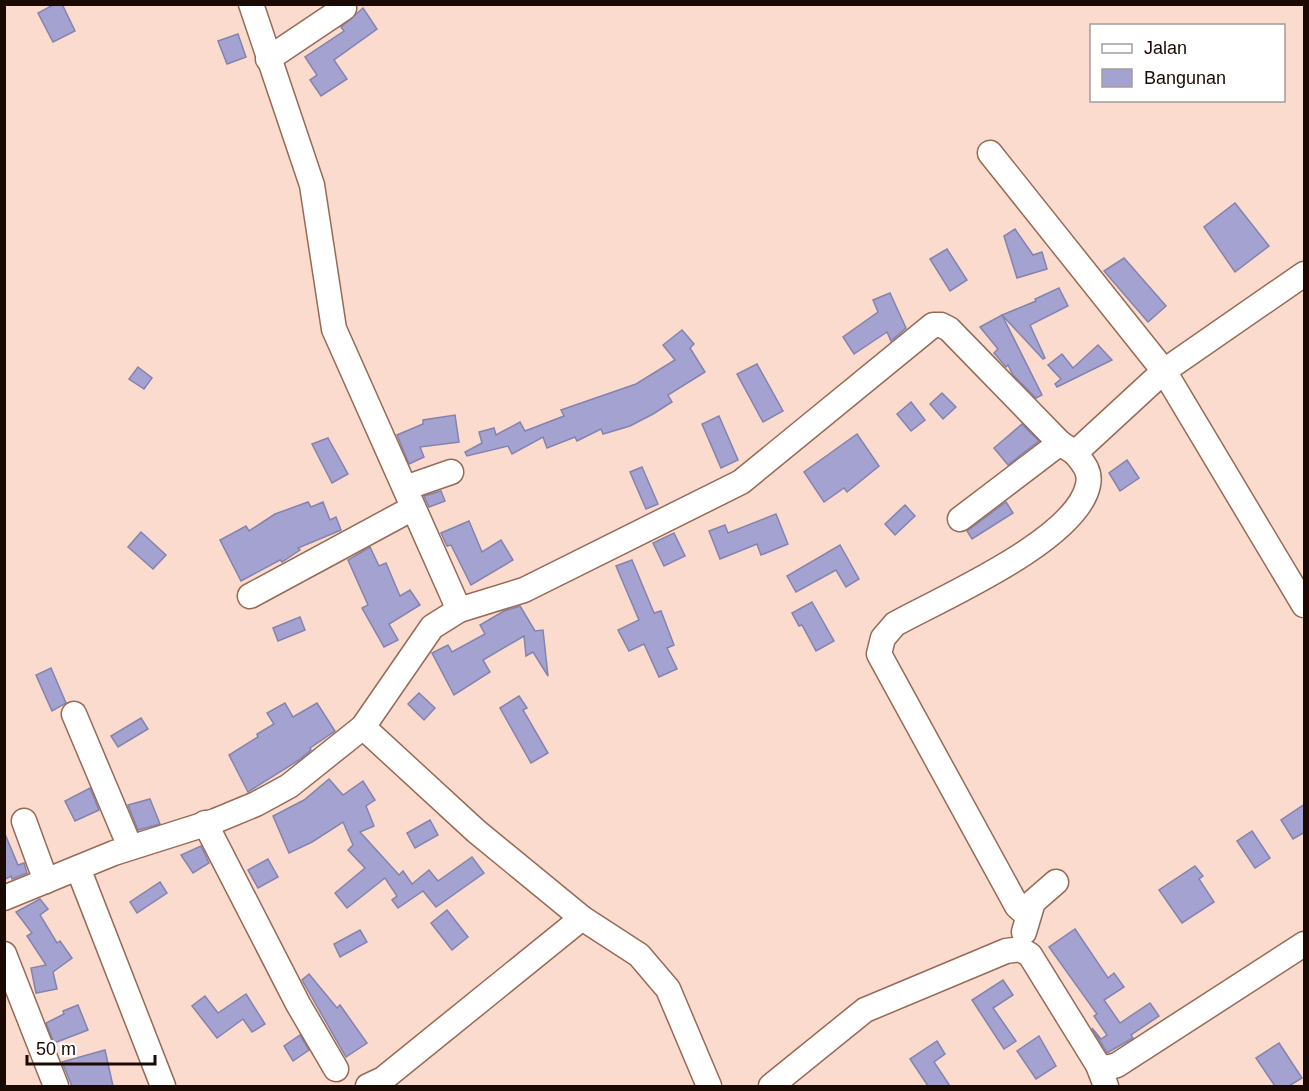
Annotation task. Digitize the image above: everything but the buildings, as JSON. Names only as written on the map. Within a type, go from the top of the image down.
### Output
[{"type":"street","points":[[251,4],[312,185],[334,329],[459,610]]},
{"type":"street","points":[[268,59],[344,8]]},
{"type":"street","points":[[990,153],[1164,370],[1305,604]]},
{"type":"street","points":[[960,519],[1067,448],[1164,370],[1305,274]]},
{"type":"street","points":[[4,898],[130,847],[256,804],[289,786],[363,727],[432,627],[459,610],[524,590],[741,482],[933,325],[941,325],[949,329],[1088,468],[1088,485],[1079,503],[1064,523],[1025,554],[895,624],[883,639],[879,654],[1017,906],[1028,916]]},
{"type":"street","points":[[250,596],[451,472]]},
{"type":"street","points":[[74,714],[130,847]]},
{"type":"street","points":[[363,727],[476,831],[582,918],[639,955],[668,989],[709,1086]]},
{"type":"street","points":[[24,821],[46,881]]},
{"type":"street","points":[[205,823],[298,1004],[336,1069]]},
{"type":"street","points":[[78,868],[163,1086]]},
{"type":"street","points":[[1020,949],[1028,916],[1036,897],[1056,882]]},
{"type":"street","points":[[368,1086],[383,1079],[582,918]]},
{"type":"street","points":[[771,1086],[865,1011],[1006,951],[1020,949],[1030,955],[1102,1076],[1107,1068],[1117,1065],[1305,944]]},
{"type":"street","points":[[4,954],[56,1086]]}]
